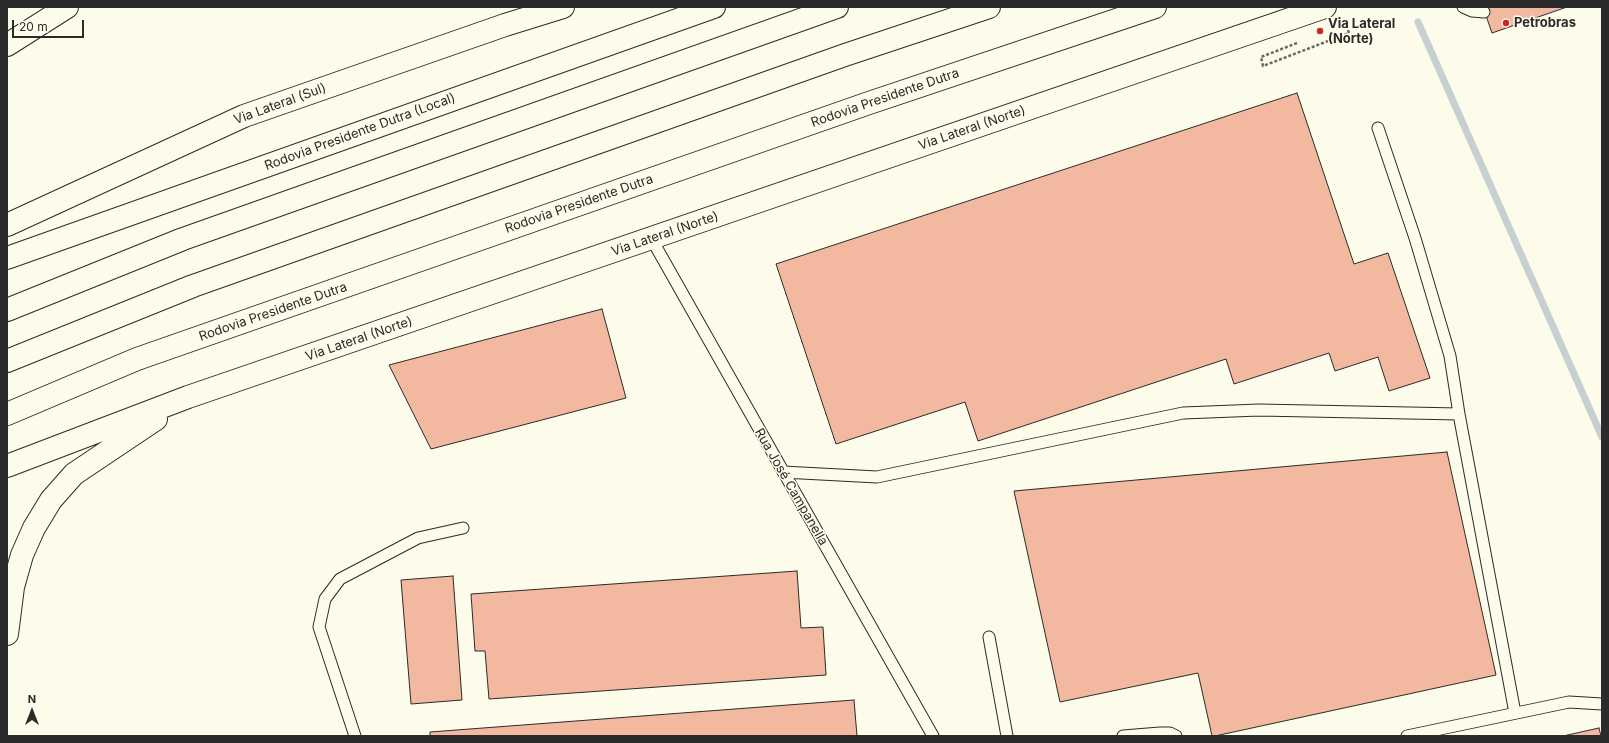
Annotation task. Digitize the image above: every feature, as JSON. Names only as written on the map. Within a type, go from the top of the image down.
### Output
[{"type":"main road","points":[[7,45],[67,7]]},
{"type":"main road","name":"Via Lateral (Sul)","points":[[7,225],[244,116],[506,16],[563,7]]},
{"type":"main road","name":"Rodovia Presidente Dutra (Local)","points":[[7,258],[714,7]]},
{"type":"main road","points":[[7,310],[183,239],[837,7]]},
{"type":"main road","points":[[7,361],[193,286],[838,58],[989,7]]},
{"type":"main road","name":"Rodovia Presidente Dutra","points":[[7,414],[145,357],[869,103],[1155,7]]},
{"type":"main road","name":"Via Lateral (Norte)","points":[[7,466],[188,397],[1326,7]]},
{"type":"main road","points":[[7,634],[13,587],[22,555],[34,528],[52,500],[74,474],[188,397]]},
{"type":"lane","points":[[1463,7],[1472,11],[1484,12]]},
{"type":"lane","points":[[1378,128],[1415,238],[1450,356],[1459,414],[1516,713]]},
{"type":"lane","name":"Rua José Campanella","points":[[651,238],[933,736]]},
{"type":"lane","points":[[783,472],[877,477],[1183,413],[1259,410],[1459,414]]},
{"type":"lane","points":[[355,736],[319,627],[325,599],[340,579],[418,538],[464,528]]},
{"type":"lane","points":[[989,637],[1007,736]]},
{"type":"lane","points":[[1408,736],[1569,702],[1602,704]]},
{"type":"lane","points":[[1123,736],[1170,733],[1176,736]]},
{"type":"path","points":[[1305,41],[1260,57],[1263,66],[1349,33]]},
{"type":"building","name":"Petrobras","points":[[1483,7],[1567,7],[1492,33]]},
{"type":"building","points":[[1297,93],[1354,264],[1388,253],[1430,378],[1389,391],[1378,357],[1335,371],[1329,353],[1234,384],[1226,359],[978,441],[965,402],[836,444],[776,264]]},
{"type":"building","points":[[602,309],[626,398],[431,449],[389,365]]},
{"type":"building","points":[[1447,452],[1496,675],[1215,736],[1212,736],[1198,673],[1060,702],[1014,491]]},
{"type":"building","points":[[797,571],[801,628],[823,627],[826,675],[489,699],[485,651],[475,651],[471,594]]},
{"type":"building","points":[[453,576],[462,700],[411,704],[401,580]]},
{"type":"building","points":[[854,700],[857,736],[430,736],[430,732]]},
{"type":"building","points":[[1599,728],[1601,736],[1563,736]]},
{"type":"waterway","points":[[1418,22],[1602,437]]},
{"type":"place","name":"Petrobras","points":[[1506,23]]},
{"type":"place","name":"Via Lateral (Norte)","points":[[1320,31]]}]
